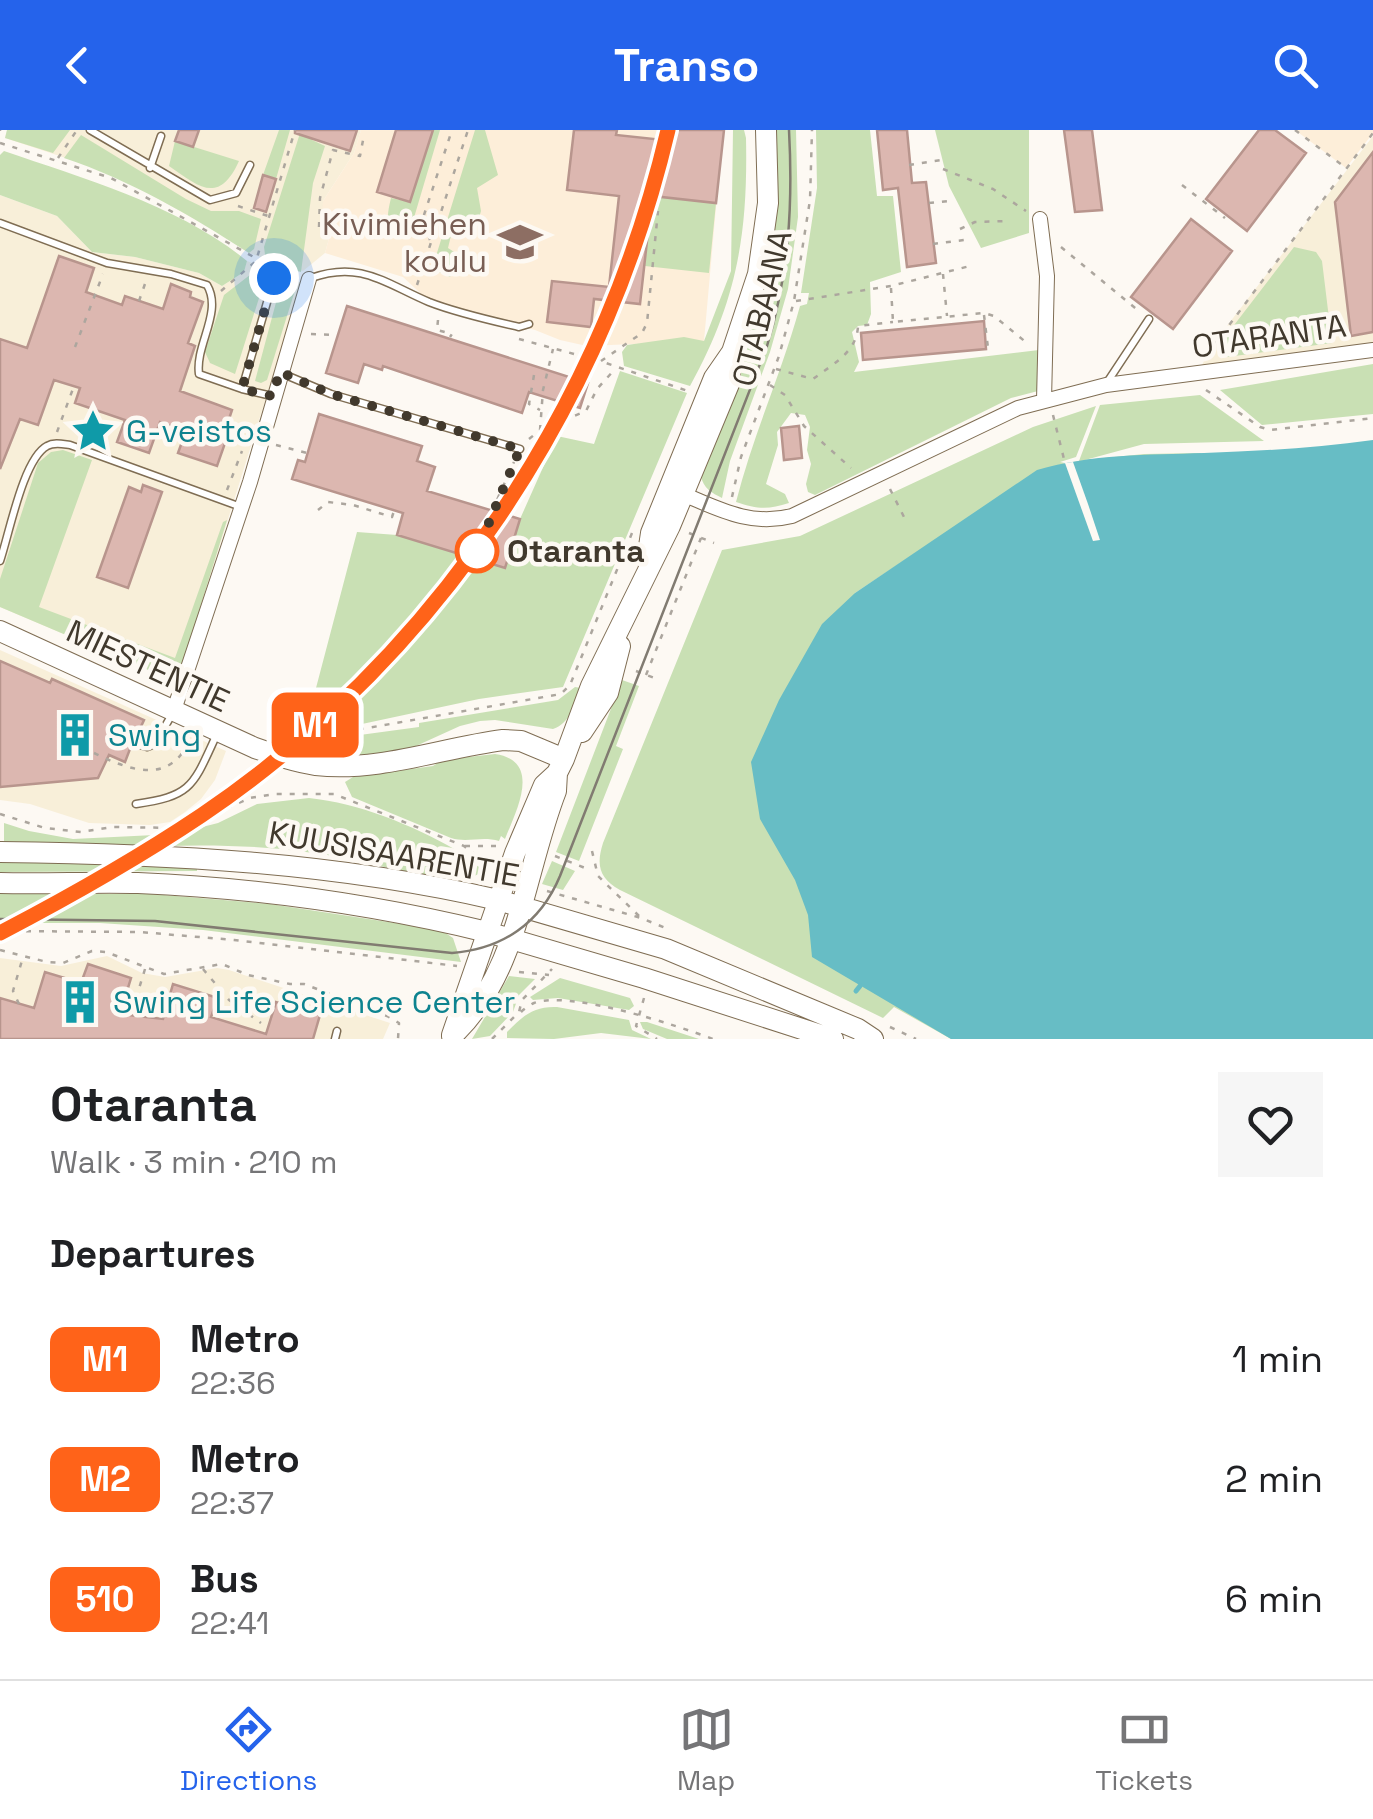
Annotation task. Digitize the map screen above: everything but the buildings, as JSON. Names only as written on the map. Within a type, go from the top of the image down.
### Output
[{"type":"main road","points":[[451,1037],[484,1000],[499,970],[556,792],[560,766],[591,686],[646,568],[665,537],[676,491],[729,384],[732,352],[758,274],[764,239],[768,203],[766,130]]},
{"type":"main road","name":"MIESTENTIE","points":[[0,631],[171,716],[255,748],[315,764],[386,763],[503,740],[520,742],[560,766]]},
{"type":"main road","points":[[451,1037],[486,932],[544,785],[560,766]]},
{"type":"main road","name":"KUUSISAARENTIE","points":[[0,852],[239,859],[400,879],[498,900],[666,949],[858,1029],[872,1039]]},
{"type":"main road","name":"KUUSISAARENTIE","points":[[0,882],[134,883],[246,891],[394,911],[510,938],[833,1039]]},
{"type":"street","points":[[1040,219],[1047,276],[1048,404]]},
{"type":"street","points":[[171,716],[242,508],[309,278]]},
{"type":"street","name":"OTARANTA","points":[[676,491],[735,516],[772,522],[870,485],[1018,408],[1048,404],[1106,385],[1200,381],[1373,350]]},
{"type":"lane","points":[[90,130],[210,200],[236,193],[250,165]]},
{"type":"lane","points":[[150,168],[160,136]]},
{"type":"lane","points":[[0,223],[107,263],[201,282],[211,290],[213,308],[197,362],[198,374],[272,396]]},
{"type":"lane","points":[[309,278],[337,271],[378,277],[430,302],[512,325],[529,324]]},
{"type":"lane","points":[[242,389],[274,278]]},
{"type":"lane","points":[[1106,385],[1148,319]]},
{"type":"lane","points":[[280,372],[296,382],[342,398],[520,449]]},
{"type":"lane","points":[[0,561],[36,454],[53,444],[70,445],[242,508]]},
{"type":"lane","points":[[133,743],[155,744],[171,716]]},
{"type":"lane","points":[[136,804],[168,800],[181,794],[199,773],[218,731]]},
{"type":"path","points":[[56,160],[76,130]]},
{"type":"path","points":[[212,295],[230,286],[256,262],[294,130]]},
{"type":"path","points":[[431,242],[423,218],[452,130]]},
{"type":"path","points":[[414,294],[468,130]]},
{"type":"path","name":"OTABAANA","points":[[734,492],[740,457],[775,368],[794,301],[810,200],[812,130]]},
{"type":"path","points":[[1295,130],[1346,168]]},
{"type":"path","points":[[1373,133],[1210,348],[1200,381],[1260,427],[1270,430],[1373,418]]},
{"type":"path","points":[[319,227],[320,198],[334,150],[360,156],[364,134]]},
{"type":"path","points":[[910,165],[941,160]]},
{"type":"path","points":[[943,169],[993,189],[1040,219]]},
{"type":"path","points":[[1182,185],[1225,218]]},
{"type":"path","points":[[218,199],[270,217]]},
{"type":"path","points":[[928,203],[949,200]]},
{"type":"path","points":[[600,362],[642,333],[647,322],[658,211]]},
{"type":"path","points":[[960,229],[975,222],[1009,221]]},
{"type":"path","points":[[1042,237],[1081,261],[1129,304]]},
{"type":"path","points":[[933,244],[964,240]]},
{"type":"path","points":[[75,347],[107,263]]},
{"type":"path","points":[[794,301],[891,286],[974,265]]},
{"type":"path","points":[[139,301],[150,270]]},
{"type":"path","points":[[943,273],[948,317]]},
{"type":"path","points":[[891,286],[893,322]]},
{"type":"path","points":[[984,314],[988,348]]},
{"type":"path","points":[[775,368],[813,379],[848,353],[858,341],[858,326],[893,322],[984,314],[994,316],[1026,344]]},
{"type":"path","points":[[439,318],[437,330],[452,334],[450,337]]},
{"type":"path","points":[[310,334],[338,335]]},
{"type":"path","points":[[540,431],[554,348]]},
{"type":"path","points":[[492,510],[520,449],[540,431],[586,411],[597,389],[618,367],[691,392]]},
{"type":"path","points":[[534,374],[529,404],[541,411]]},
{"type":"path","points":[[769,384],[784,395],[804,426],[870,485],[887,483],[908,523]]},
{"type":"path","points":[[53,444],[74,386]]},
{"type":"path","points":[[1048,404],[1065,463]]},
{"type":"path","points":[[261,439],[307,453]]},
{"type":"path","points":[[318,510],[328,502],[353,505],[401,520]]},
{"type":"path","points":[[392,517],[394,510]]},
{"type":"path","points":[[646,675],[701,538]]},
{"type":"path","points":[[270,724],[290,730],[338,733],[554,696],[566,691],[572,678]]},
{"type":"path","points":[[94,752],[126,768],[161,768],[182,754],[193,733],[171,716]]},
{"type":"path","points":[[0,814],[45,828],[81,832],[180,828],[212,818],[250,798],[334,794],[464,846]]},
{"type":"path","points":[[592,851],[598,876],[640,918]]},
{"type":"path","points":[[575,898],[668,929]]},
{"type":"path","points":[[0,931],[140,932],[474,967]]},
{"type":"path","points":[[0,950],[63,962],[92,951],[106,952],[164,974],[222,964],[248,975],[304,984],[399,1023],[398,1039]]},
{"type":"path","points":[[19,1004],[13,990],[24,956]]},
{"type":"path","points":[[146,968],[134,1006],[150,1009],[148,1017]]},
{"type":"path","points":[[202,968],[229,1000],[260,1023]]},
{"type":"path","points":[[519,1012],[522,1000],[552,969]]},
{"type":"path","points":[[499,970],[549,975]]},
{"type":"path","points":[[644,997],[636,1026],[657,1039]]},
{"type":"path","points":[[492,1039],[533,1003],[556,1002],[637,1015],[713,1039]]},
{"type":"path","points":[[500,1032],[506,1039]]},
{"type":"shaded area","points":[[7,130],[361,130],[354,153],[323,201],[331,231],[325,253],[303,271],[249,253],[114,174],[5,138]]},
{"type":"shaded area","name":"Kivimiehen koulu","points":[[361,130],[723,130],[704,341],[587,346],[560,340],[431,303],[403,277],[325,253],[331,231],[321,228],[323,201],[354,153]]},
{"type":"shaded area","points":[[1295,130],[1373,130],[1373,133],[1346,168]]},
{"type":"shaded area","points":[[1373,136],[1373,350],[1198,374],[1210,348]]},
{"type":"shaded area","points":[[0,195],[57,216],[92,252],[135,257],[199,273],[222,286],[244,272],[247,261],[302,283],[183,663],[172,680],[0,607]]},
{"type":"shaded area","points":[[0,650],[226,751],[215,780],[185,812],[170,822],[150,825],[89,823],[30,804],[0,800]]},
{"type":"shaded area","points":[[107,956],[142,973],[165,977],[217,968],[229,970],[390,1023],[383,1039],[0,1039],[0,958],[61,966]]},
{"type":"green space","points":[[7,130],[70,130],[53,153],[5,138]]},
{"type":"green space","points":[[279,130],[290,130],[276,179],[263,175]]},
{"type":"green space","points":[[301,130],[314,130],[312,140],[325,146],[313,183],[301,272],[266,262],[264,247]]},
{"type":"green space","points":[[433,130],[440,130],[413,221],[401,239],[389,226],[391,198],[410,202]]},
{"type":"green space","points":[[475,130],[485,130],[498,175],[477,188],[481,211],[477,225],[453,227],[448,248],[462,257],[450,277],[432,269]]},
{"type":"green space","points":[[733,130],[744,130],[746,138],[742,236],[729,295],[706,355],[690,386],[624,366],[622,352],[627,345],[684,337],[704,341],[731,271]]},
{"type":"green space","points":[[776,130],[796,130],[798,217],[788,289],[770,352],[730,461],[722,498],[704,484],[702,462],[766,286],[776,219]]},
{"type":"green space","points":[[816,130],[870,130],[877,196],[893,196],[901,272],[870,282],[871,314],[867,325],[852,332],[859,362],[854,372],[1039,350],[1038,391],[1011,398],[815,495],[808,492],[806,484],[811,464],[807,450],[810,427],[805,415],[791,413],[777,432],[778,445],[766,484],[785,494],[789,503],[756,507],[736,502],[800,306],[807,304],[809,293],[801,293],[817,188]]},
{"type":"green space","points":[[935,130],[1029,130],[1029,233],[981,248],[949,186]]},
{"type":"green space","points":[[81,135],[211,211],[239,211],[261,219],[254,249],[249,253],[159,200],[64,158]]},
{"type":"green space","points":[[175,141],[239,161],[224,183],[208,188],[169,166]]},
{"type":"green space","points":[[4,151],[162,209],[247,261],[244,272],[222,286],[199,273],[135,257],[92,252],[57,216],[0,195],[0,155]]},
{"type":"green space","points":[[652,196],[716,203],[709,273],[645,266]]},
{"type":"green space","points":[[1294,247],[1316,252],[1322,261],[1332,343],[1227,357],[1222,354],[1228,333]]},
{"type":"green space","points":[[259,268],[297,284],[267,380],[261,383],[255,381],[282,280],[266,276],[235,374],[210,363],[205,352],[224,295]]},
{"type":"green space","points":[[1373,364],[1373,414],[1262,425],[1220,390]]},
{"type":"green space","points":[[620,371],[687,393],[563,687],[479,699],[362,724],[306,726],[357,532],[397,535],[505,568],[520,519],[557,436],[594,444]]},
{"type":"green space","points":[[1200,395],[1264,441],[1144,444],[1085,460],[1200,453],[1373,560],[1073,462],[1079,461],[1100,405]]},
{"type":"green space","points":[[1096,406],[1076,457],[1060,462],[1065,463],[950,530],[855,593],[851,614],[951,1039],[894,1007],[883,1018],[608,881],[600,864],[603,843],[722,550],[800,536],[1033,427]]},
{"type":"green space","points":[[63,450],[92,460],[39,607],[175,658],[223,522],[227,520],[183,663],[172,680],[0,607],[0,579],[38,463],[51,452]]},
{"type":"green space","points":[[622,680],[639,686],[616,746],[623,749],[579,861],[556,852]]},
{"type":"green space","points":[[575,687],[581,688],[571,712],[553,729],[480,721],[405,751],[344,756],[345,737],[558,700]]},
{"type":"green space","points":[[495,754],[510,759],[522,777],[515,815],[505,839],[501,836],[499,841],[451,838],[352,797],[345,782],[353,777],[433,766],[442,760]]},
{"type":"green space","points":[[309,798],[366,810],[403,824],[456,850],[462,855],[458,864],[463,870],[470,871],[476,865],[484,870],[474,876],[441,878],[281,849],[4,842],[4,823],[73,839],[175,834],[218,823],[257,804]]},
{"type":"green space","points":[[0,861],[197,865],[197,871],[0,872]]},
{"type":"green space","points":[[552,861],[575,871],[563,890],[542,884]]},
{"type":"green space","points":[[0,894],[152,894],[270,904],[441,930],[453,938],[461,962],[203,930],[100,923],[0,923]]},
{"type":"green space","points":[[509,976],[535,979],[519,995],[513,1012],[490,1036],[472,1039]]},
{"type":"green space","points":[[560,978],[630,998],[634,1006],[629,1010],[530,997]]},
{"type":"green space","points":[[557,1007],[629,1020],[632,1030],[651,1039],[601,1033],[554,1039],[507,1038],[507,1032],[529,1013]]},
{"type":"green space","points":[[640,1022],[699,1039],[667,1039],[643,1029]]},
{"type":"water","points":[[1373,440],[1373,1039],[951,1039],[812,957],[808,915],[795,880],[760,819],[751,762],[779,700],[822,624],[855,593],[1037,470],[1099,458],[1289,449]]},
{"type":"pier","points":[[1073,462],[1100,540],[1093,541],[1065,463]]},
{"type":"waterway","points":[[856,991],[860,986]]},
{"type":"tram line","points":[[0,919],[155,921],[452,953],[503,940],[530,920],[542,908],[560,876],[767,346],[788,239],[789,130]]},
{"type":"metro line","name":"M1","points":[[0,933],[114,870],[203,814],[308,732],[420,622],[474,554],[565,409],[600,339],[630,263],[668,130]]},
{"type":"place","name":"Kivimiehen koulu","points":[[520,242]]},
{"type":"place","name":"G-veistos","points":[[93,431]]},
{"type":"place","name":"Otaranta","points":[[477,551]]},
{"type":"place","name":"Swing","points":[[75,735]]},
{"type":"place","name":"Swing Life Science Center","points":[[80,1002]]},
{"type":"route","points":[[274,278],[242,389],[272,396],[280,372],[331,394],[520,449],[477,551]]}]
